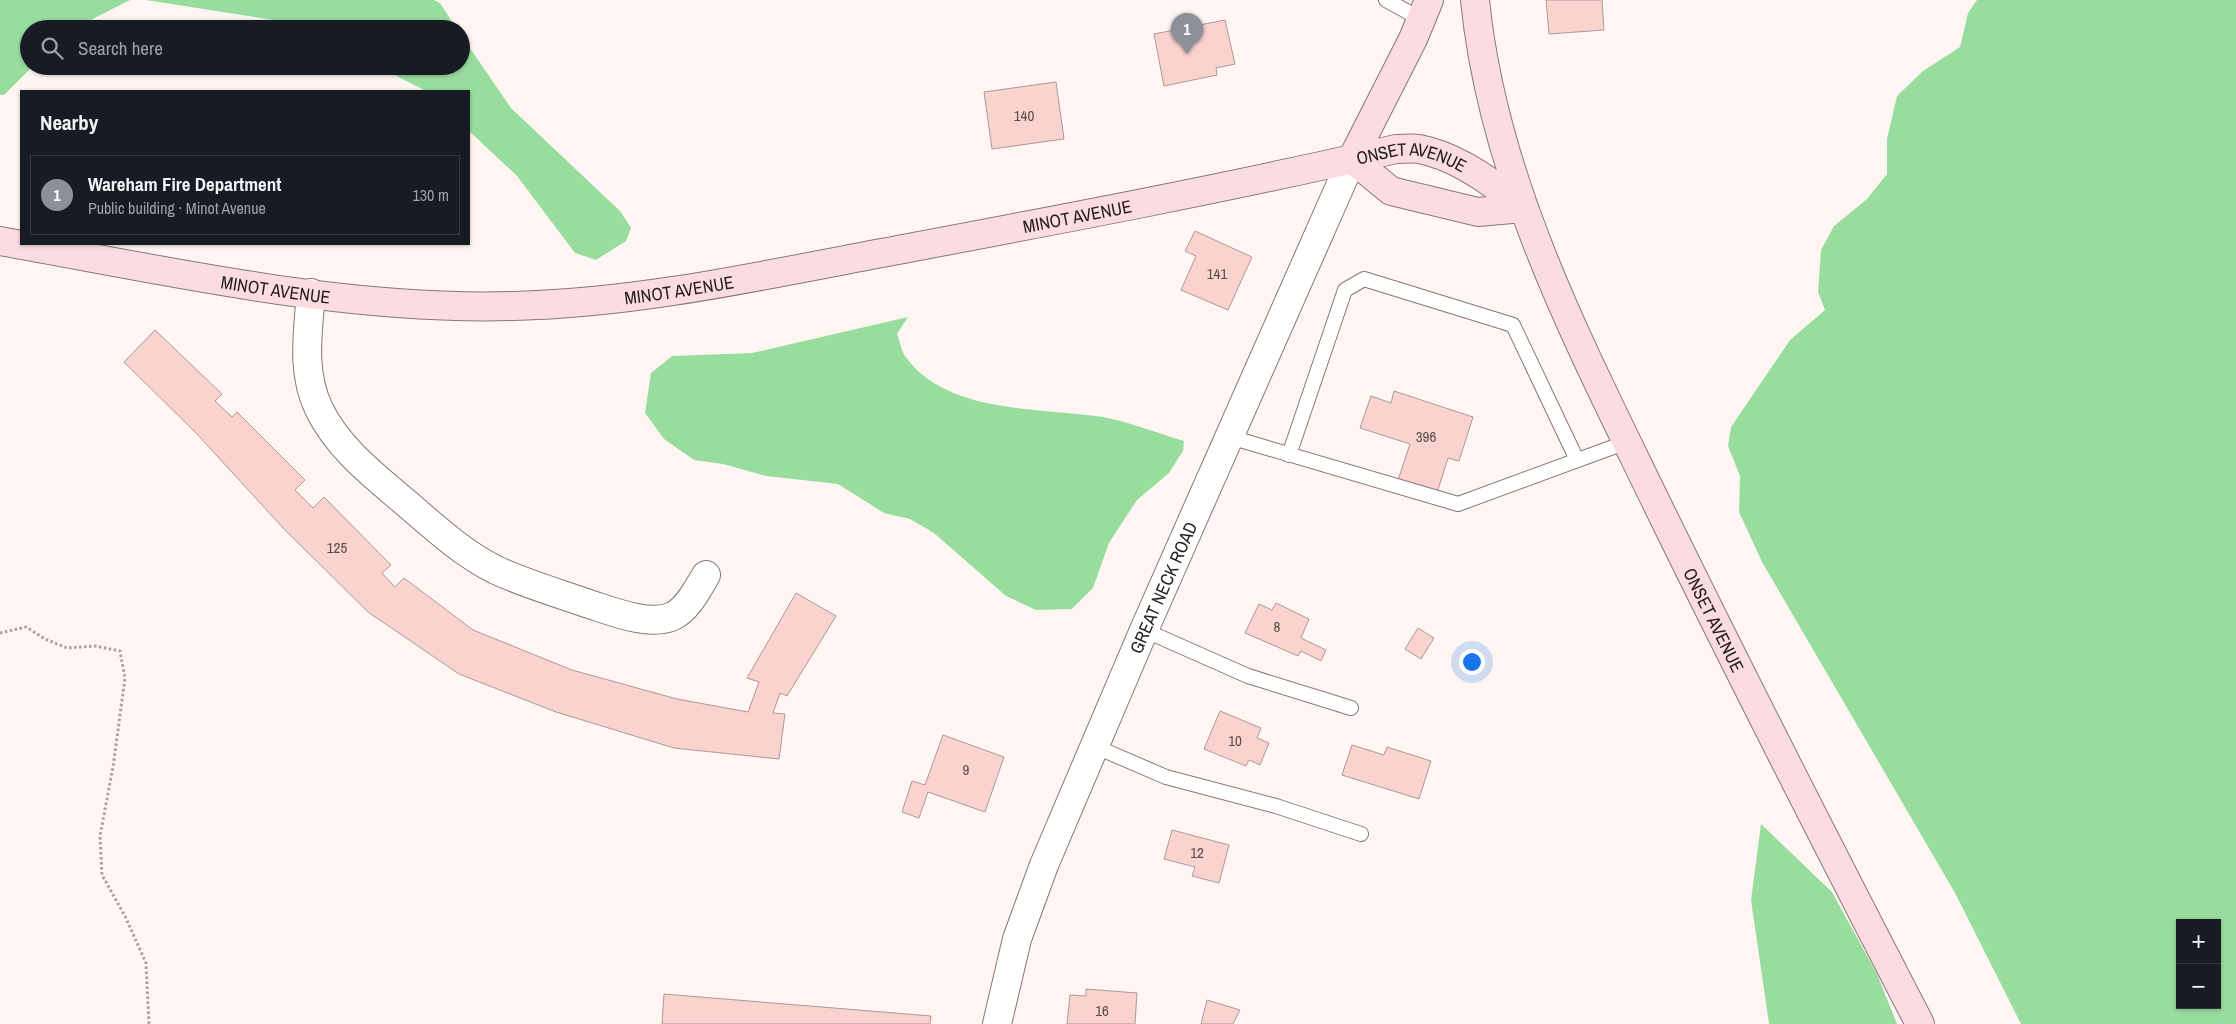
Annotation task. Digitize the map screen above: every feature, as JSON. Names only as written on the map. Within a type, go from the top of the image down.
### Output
[{"type":"main road","name":"ONSET AVENUE","points":[[1476,0],[1482,56],[1490,94],[1523,208],[1584,353],[1752,696],[1920,1024]]},
{"type":"main road","points":[[1352,159],[1425,9]]},
{"type":"main road","name":"ONSET AVENUE","points":[[1352,159],[1396,149],[1418,149],[1463,166],[1484,177],[1523,208]]},
{"type":"main road","name":"ONSET AVENUE","points":[[1352,159],[1391,191],[1478,212],[1523,208]]},
{"type":"main road","name":"MINOT AVENUE","points":[[22,245],[219,280],[311,293],[435,306],[513,306],[599,301],[692,289],[1001,231],[1352,159]]},
{"type":"main road","name":"MINOT AVENUE","points":[[0,241],[20,245]]},
{"type":"street","name":"GREAT NECK ROAD","points":[[997,1024],[1011,960],[1023,919],[1044,865],[1144,630],[1352,159]]},
{"type":"street","points":[[311,293],[306,343],[308,368],[313,394],[327,424],[351,455],[368,471],[459,547],[513,577],[616,614],[638,618],[662,619],[673,616],[688,602],[706,574]]},
{"type":"lane","points":[[1386,0],[1425,9]]},
{"type":"lane","points":[[1289,455],[1345,290],[1364,279],[1513,325],[1577,460]]},
{"type":"lane","points":[[1230,437],[1458,504],[1627,442]]},
{"type":"lane","points":[[1144,630],[1248,676],[1352,708]]},
{"type":"lane","points":[[1094,746],[1166,778],[1276,806],[1361,834]]},
{"type":"path","points":[[0,633],[26,627],[45,639],[67,648],[95,646],[120,652],[125,678],[113,767],[100,836],[102,875],[125,916],[146,963],[149,1024]]},
{"type":"green space","points":[[0,0],[130,0],[91,20],[20,20],[20,75],[24,75],[4,95],[0,95]]},
{"type":"green space","points":[[146,0],[434,0],[440,3],[451,20],[274,20]]},
{"type":"green space","points":[[1977,0],[2236,0],[2236,1024],[2021,1024],[1955,893],[1762,562],[1739,512],[1740,476],[1728,446],[1731,427],[1790,340],[1825,310],[1818,292],[1821,250],[1834,226],[1867,199],[1887,174],[1887,139],[1897,96],[1923,71],[1960,47],[1968,13]]},
{"type":"green space","points":[[470,48],[511,108],[620,211],[631,228],[626,241],[596,260],[575,253],[517,176],[470,132],[470,90],[424,90],[395,75],[470,75]]},
{"type":"green space","points":[[908,317],[897,334],[905,356],[923,375],[945,389],[969,399],[996,405],[1113,419],[1184,441],[1183,451],[1169,473],[1137,500],[1109,543],[1093,588],[1072,609],[1036,610],[1006,596],[934,533],[910,519],[884,513],[838,484],[766,476],[723,464],[694,460],[664,439],[645,413],[651,373],[672,356],[752,353]]},
{"type":"green space","points":[[1761,824],[1832,892],[1877,974],[1897,1024],[1769,1024],[1751,900]]},
{"type":"building","points":[[1546,0],[1602,0],[1604,30],[1549,34]]},
{"type":"building","points":[[1225,20],[1235,64],[1216,68],[1217,75],[1164,86],[1154,34]]},
{"type":"building","points":[[1056,82],[1064,139],[992,149],[984,92]]},
{"type":"building","points":[[1195,231],[1252,257],[1228,310],[1181,290],[1196,256],[1185,251]]},
{"type":"building","points":[[155,330],[222,394],[215,401],[232,417],[237,412],[305,480],[295,490],[313,508],[324,497],[391,565],[382,573],[395,587],[404,578],[473,630],[572,670],[677,699],[748,712],[759,682],[747,678],[796,593],[836,616],[787,696],[780,693],[773,713],[785,714],[779,759],[674,748],[556,712],[459,674],[368,612],[284,529],[197,434],[124,362]]},
{"type":"building","points":[[1394,391],[1473,417],[1459,461],[1448,458],[1437,493],[1398,480],[1410,444],[1360,428],[1371,396],[1391,403]]},
{"type":"building","points":[[1276,603],[1309,619],[1301,638],[1326,650],[1321,661],[1301,651],[1298,656],[1245,633],[1259,604],[1272,610]]},
{"type":"building","points":[[1418,628],[1434,638],[1421,659],[1405,649]]},
{"type":"building","points":[[1220,711],[1261,728],[1257,738],[1269,743],[1260,765],[1249,760],[1246,766],[1204,749]]},
{"type":"building","points":[[943,735],[1004,757],[985,812],[928,792],[919,818],[902,812],[912,781],[925,785]]},
{"type":"building","points":[[1352,745],[1384,755],[1387,747],[1431,761],[1419,799],[1342,775]]},
{"type":"building","points":[[1172,830],[1229,845],[1219,883],[1192,876],[1195,867],[1164,859]]},
{"type":"building","points":[[1086,989],[1137,993],[1135,1024],[1067,1024],[1070,995],[1086,996]]},
{"type":"building","points":[[664,994],[931,1016],[930,1024],[662,1024]]},
{"type":"building","points":[[1207,1000],[1240,1010],[1233,1024],[1201,1024]]},
{"type":"place","name":"Wareham Fire Department","points":[[1187,54]]}]
